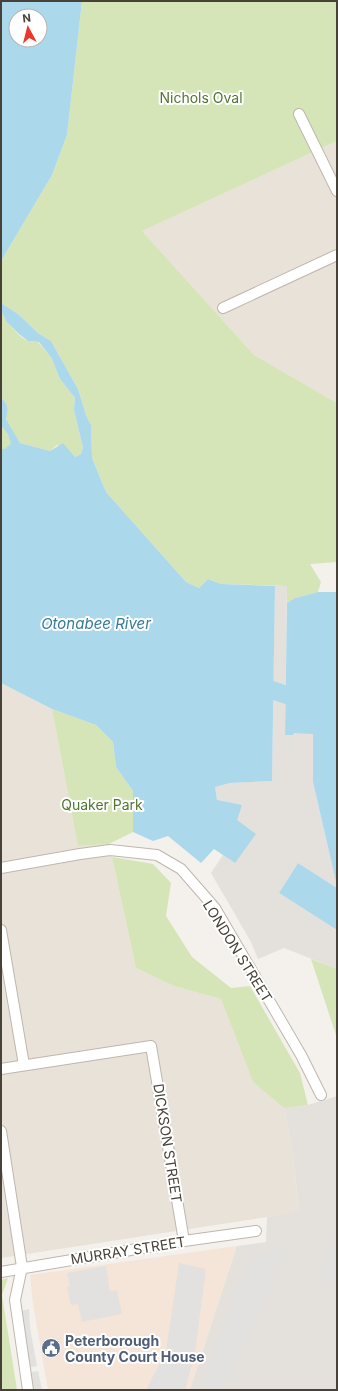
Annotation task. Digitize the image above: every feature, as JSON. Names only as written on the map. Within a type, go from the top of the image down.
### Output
[{"type":"street","points":[[299,114],[337,191]]},
{"type":"street","points":[[223,308],[337,255]]},
{"type":"street","name":"LONDON STREET","points":[[1,868],[110,850],[157,855],[181,869],[215,908],[300,1055],[321,1095]]},
{"type":"street","points":[[1,930],[24,1065],[1,1069]]},
{"type":"street","name":"DICKSON STREET","points":[[24,1065],[151,1046],[184,1241]]},
{"type":"street","points":[[1,1131],[22,1267],[16,1300],[28,1390]]},
{"type":"street","name":"MURRAY STREET","points":[[1,1272],[22,1267],[256,1231]]},
{"type":"shaded area","points":[[337,141],[337,403],[254,355],[142,231]]},
{"type":"shaded area","points":[[275,586],[287,586],[285,735],[293,733],[313,733],[313,782],[337,886],[337,888],[298,863],[279,893],[337,930],[337,965],[335,968],[284,948],[258,959],[251,942],[211,873],[223,855],[235,863],[237,820],[217,800],[215,787],[230,783],[272,781]]},
{"type":"shaded area","points":[[1,683],[52,709],[78,846],[109,844],[136,968],[174,986],[221,999],[253,1082],[284,1108],[292,1146],[299,1212],[1,1258]]},
{"type":"shaded area","points":[[337,1096],[337,1390],[190,1390],[237,1246],[266,1242],[267,1217],[299,1211],[292,1146],[284,1108],[308,1105]]},
{"type":"shaded area","points":[[337,1228],[337,1288],[319,1281]]},
{"type":"shaded area","points":[[237,1246],[190,1390],[48,1390],[33,1304],[30,1275]]},
{"type":"shaded area","points":[[287,1250],[222,1390],[199,1390],[252,1254]]},
{"type":"shaded area","points":[[179,1263],[206,1269],[195,1353],[185,1390],[146,1390],[166,1351]]},
{"type":"shaded area","points":[[106,1266],[110,1291],[117,1290],[122,1314],[82,1322],[78,1304],[71,1305],[67,1287],[70,1286],[67,1273]]},
{"type":"shaded area","points":[[29,1309],[30,1328],[37,1366],[20,1369],[11,1313]]},
{"type":"shaded area","points":[[38,1371],[42,1390],[23,1390],[20,1374]]},
{"type":"green space","name":"Nichols Oval","points":[[82,1],[337,1],[337,141],[142,231],[254,355],[337,403],[337,562],[310,564],[321,582],[318,592],[295,598],[287,603],[287,586],[221,584],[208,579],[199,588],[186,582],[106,492],[92,458],[91,425],[86,415],[78,389],[51,341],[38,333],[18,314],[1,303],[1,261],[52,175],[67,135]]},
{"type":"green space","points":[[1,311],[9,324],[21,337],[25,340],[38,342],[52,359],[60,379],[75,398],[74,410],[83,448],[81,454],[75,457],[70,452],[57,445],[50,451],[20,443],[11,430],[6,418],[7,407],[5,401],[1,398]]},
{"type":"green space","points":[[1,426],[8,434],[12,444],[4,449],[1,449]]},
{"type":"green space","name":"Quaker Park","points":[[52,709],[96,725],[113,742],[116,767],[133,791],[133,832],[109,844],[78,846]]},
{"type":"green space","points":[[112,857],[153,864],[171,883],[166,916],[192,957],[231,988],[250,986],[300,1073],[308,1105],[284,1108],[253,1082],[221,999],[174,986],[136,968]]},
{"type":"green space","points":[[311,959],[335,968],[337,965],[337,1038]]},
{"type":"green space","points":[[8,1278],[2,1295],[17,1390],[1,1390],[1,1280]]},
{"type":"water","points":[[1,1],[82,1],[67,135],[52,175],[1,261]]},
{"type":"water","name":"Otonabee River","points":[[1,303],[18,314],[38,333],[51,341],[78,389],[86,415],[91,425],[92,458],[106,492],[186,582],[199,588],[208,579],[221,584],[275,586],[272,781],[230,783],[215,787],[217,800],[242,805],[237,820],[256,834],[235,863],[214,849],[201,863],[168,836],[153,841],[133,832],[133,791],[116,767],[113,742],[96,725],[52,709],[1,683],[1,449],[4,449],[11,444],[8,434],[1,426],[1,398],[7,407],[6,419],[20,443],[50,451],[63,443],[75,457],[81,454],[83,448],[74,410],[75,398],[60,379],[52,359],[39,342],[28,341],[7,322],[1,311]]},
{"type":"water","points":[[318,592],[337,592],[337,886],[313,782],[313,734],[294,733],[293,735],[285,735],[287,603],[295,598]]},
{"type":"water","points":[[298,863],[337,888],[337,930],[279,893]]},
{"type":"waterway","name":"Otonabee River","points":[[251,683],[337,712]]},
{"type":"place","name":"Peterborough County Court House","points":[[51,1348]]}]
